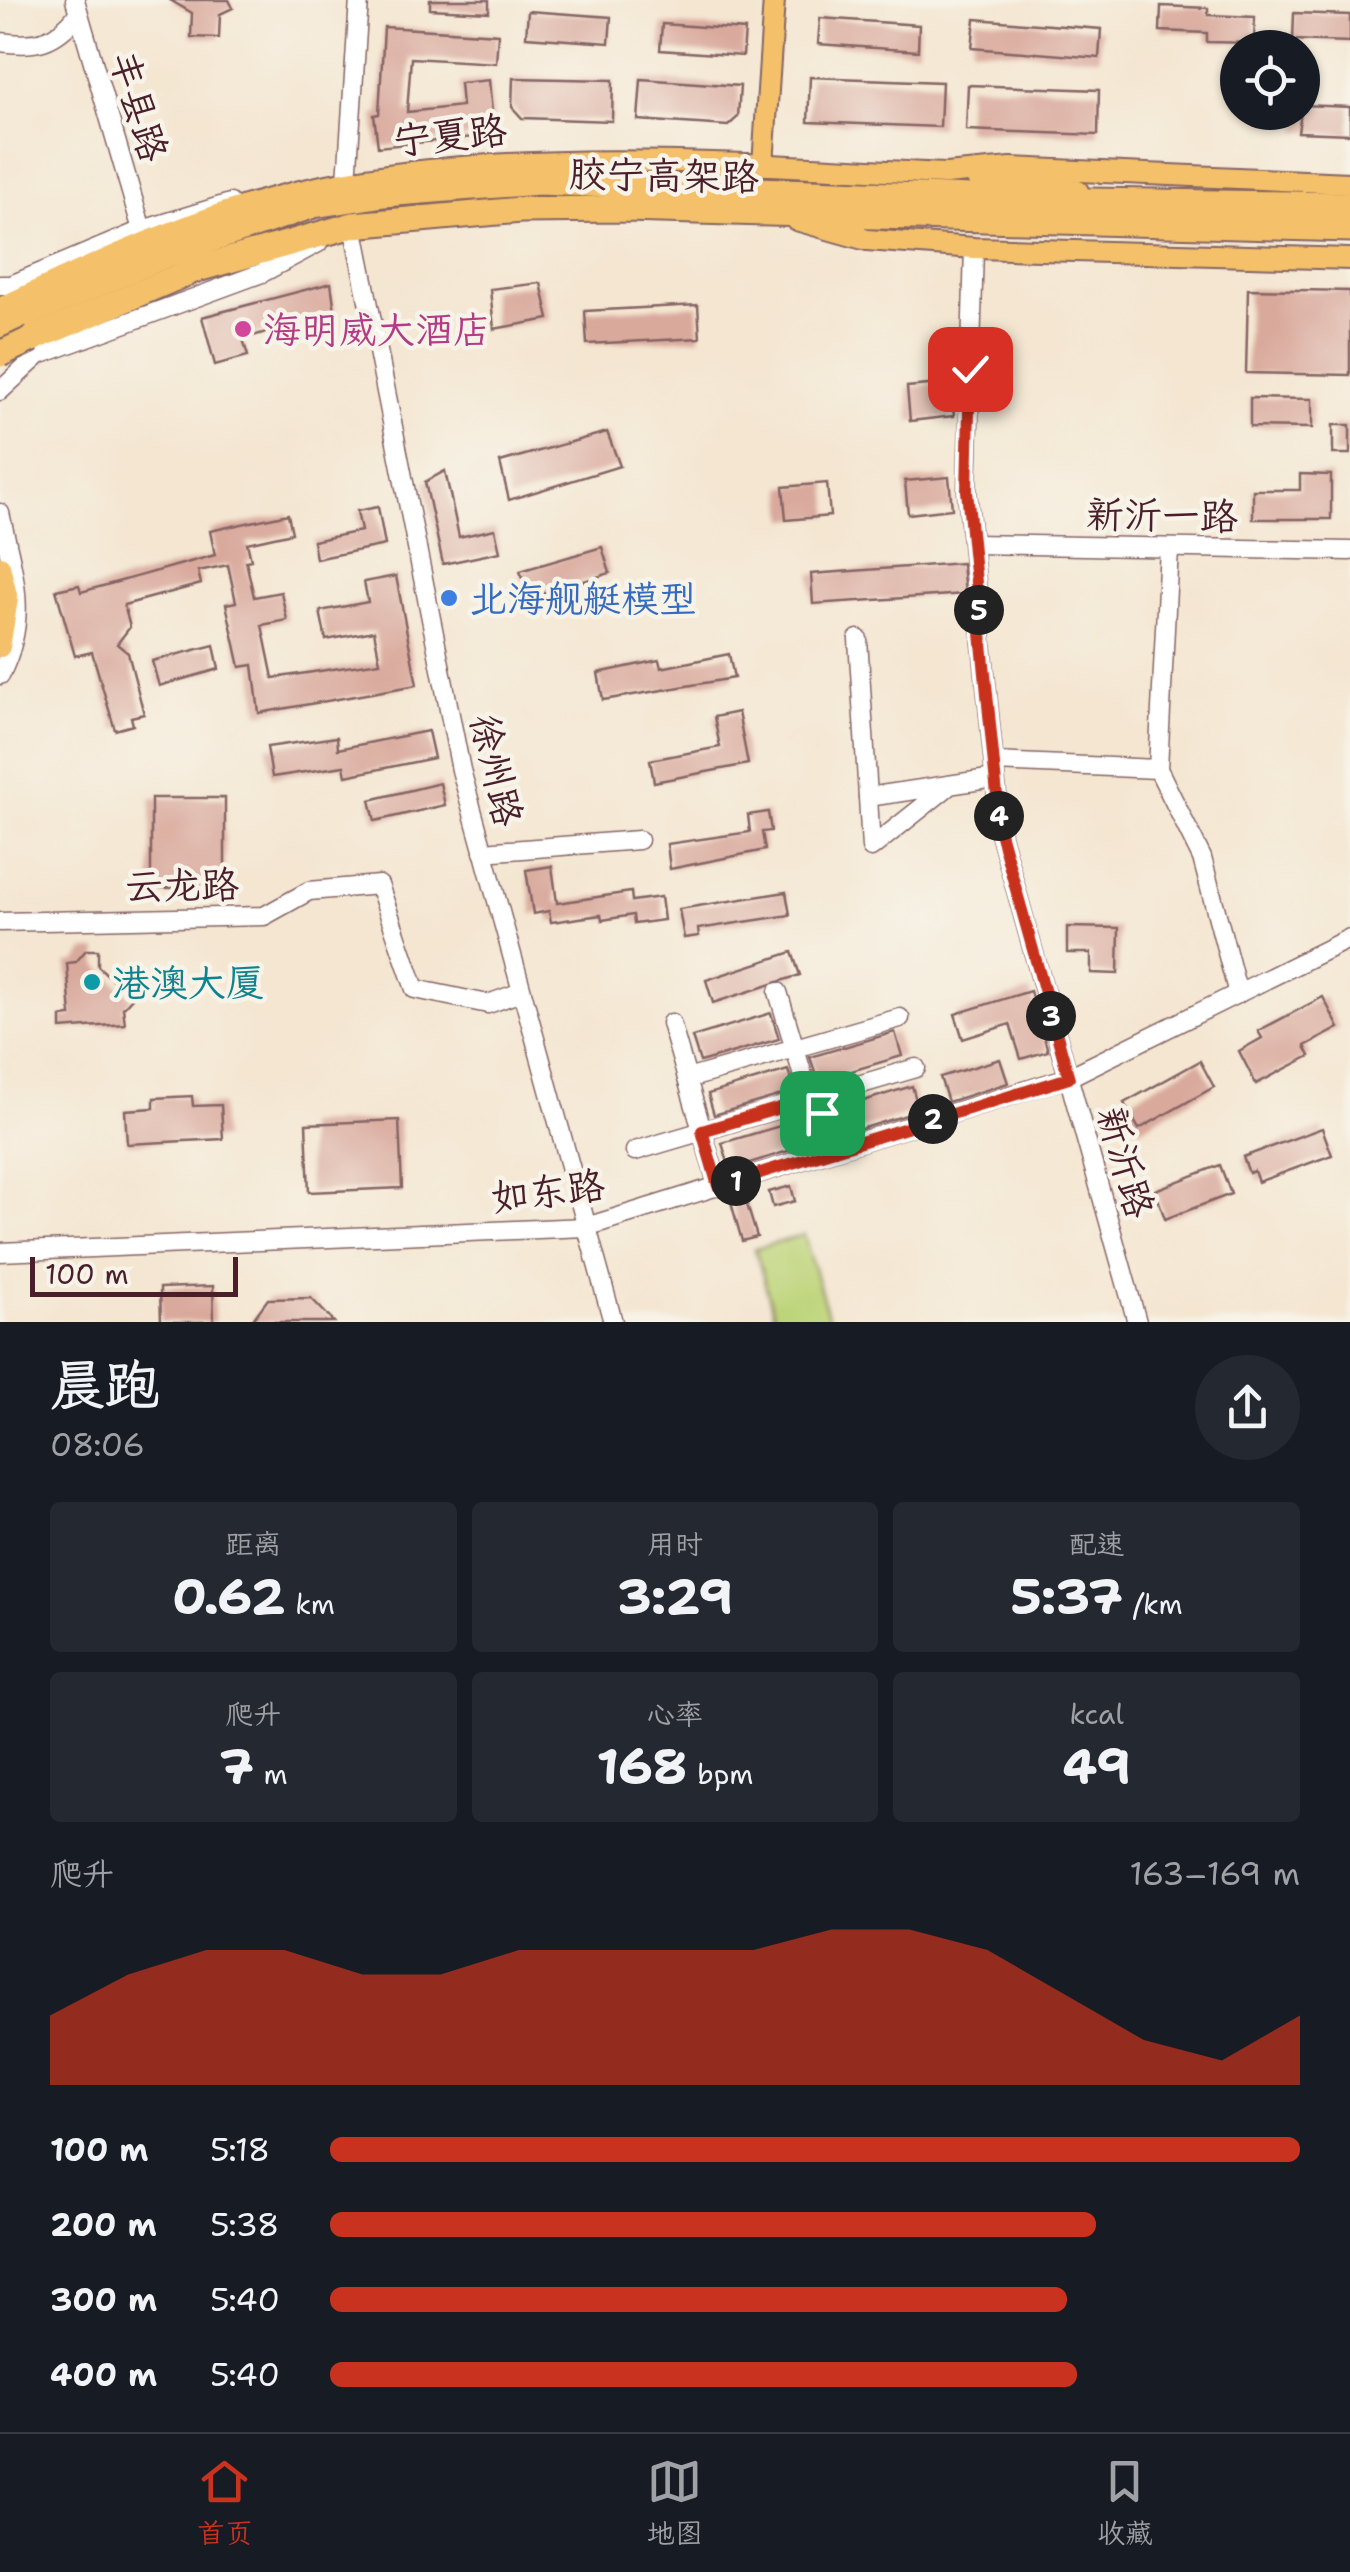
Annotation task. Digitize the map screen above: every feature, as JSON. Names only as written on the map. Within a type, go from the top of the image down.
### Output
[{"type":"highway","name":"胶宁高架路","points":[[0,326],[15,313],[244,228],[314,204],[384,194],[538,182],[1350,205]]},
{"type":"highway","points":[[1078,190],[1155,193],[1197,202]]},
{"type":"highway","name":"胶宁高架路","points":[[15,313],[194,270],[353,225],[520,210],[1350,228]]},
{"type":"highway","name":"胶宁高架路","points":[[6,358],[15,313]]},
{"type":"main road","points":[[762,165],[774,0]]},
{"type":"main road","name":"宁夏路","points":[[15,313],[158,239],[295,194],[347,181],[531,161],[762,165],[946,174],[1011,168],[1350,183]]},
{"type":"main road","points":[[946,174],[1078,190]]},
{"type":"main road","points":[[780,215],[867,240],[974,248],[1350,259]]},
{"type":"main road","points":[[0,566],[8,621],[0,648]]},
{"type":"street","points":[[347,181],[359,0]]},
{"type":"street","points":[[0,42],[38,42],[61,36],[77,7]]},
{"type":"street","name":"丰县路","points":[[77,7],[142,230]]},
{"type":"street","points":[[0,285],[11,285],[142,230],[209,207],[295,194]]},
{"type":"street","points":[[0,391],[6,358],[39,355],[262,273],[353,225]]},
{"type":"street","name":"徐州路","points":[[353,225],[461,770],[613,1322]]},
{"type":"street","name":"新沂路","points":[[974,248],[967,491],[1005,851],[1137,1322]]},
{"type":"street","points":[[0,513],[17,592],[18,621],[16,645],[0,675]]},
{"type":"street","name":"新沂一路","points":[[973,544],[1350,551]]},
{"type":"street","points":[[1168,548],[1158,769],[1202,858],[1238,994]]},
{"type":"street","points":[[858,639],[871,848],[950,785]]},
{"type":"street","points":[[868,797],[950,785],[995,770],[1158,769]]},
{"type":"street","points":[[483,852],[639,840]]},
{"type":"street","name":"云龙路","points":[[0,922],[264,916],[309,891],[379,886],[414,989],[488,1004],[521,992]]},
{"type":"street","name":"如东路","points":[[0,1252],[586,1227],[1069,1078],[1350,938]]},
{"type":"street","points":[[778,992],[816,1106]]},
{"type":"street","points":[[687,1079],[900,1018]]},
{"type":"street","points":[[671,1023],[718,1186]]},
{"type":"street","points":[[636,1151],[702,1131],[816,1106],[916,1068]]},
{"type":"green space","points":[[804,1235],[830,1322],[776,1322],[755,1249]]},
{"type":"building","points":[[170,0],[229,0],[233,8],[220,14],[219,38],[191,37],[192,13]]},
{"type":"building","points":[[430,0],[489,0],[489,12],[430,9]]},
{"type":"building","points":[[1161,6],[1208,8],[1208,15],[1255,17],[1254,30],[1220,30],[1220,42],[1207,42],[1207,33],[1160,31]]},
{"type":"building","points":[[528,11],[611,17],[609,43],[526,37]]},
{"type":"building","points":[[1294,13],[1350,15],[1350,42],[1320,41],[1320,30],[1293,30]]},
{"type":"building","points":[[820,18],[919,25],[918,51],[818,44]]},
{"type":"building","points":[[975,19],[1101,29],[1099,58],[972,48]]},
{"type":"building","points":[[662,24],[745,30],[743,56],[660,50]]},
{"type":"building","points":[[384,27],[498,34],[496,63],[411,58],[407,112],[462,106],[460,83],[489,80],[494,135],[378,147],[374,115],[379,114]]},
{"type":"building","points":[[810,77],[942,82],[940,127],[808,122]]},
{"type":"building","points":[[513,78],[613,80],[612,121],[522,118],[512,107]]},
{"type":"building","points":[[641,79],[740,86],[738,117],[728,126],[638,120]]},
{"type":"building","points":[[968,85],[1099,90],[1098,135],[966,130]]},
{"type":"building","points":[[1320,106],[1350,107],[1350,134],[1298,132],[1320,130]]},
{"type":"building","name":"海明威大酒店","points":[[331,283],[335,311],[243,339],[248,356],[215,365],[202,317]]},
{"type":"building","points":[[541,283],[549,319],[494,329],[490,289]]},
{"type":"building","points":[[1248,289],[1350,291],[1350,375],[1246,373]]},
{"type":"building","points":[[698,305],[700,338],[587,344],[585,311]]},
{"type":"building","points":[[950,383],[954,416],[910,421],[907,387]]},
{"type":"building","points":[[1250,398],[1312,399],[1312,428],[1250,427]]},
{"type":"building","points":[[1333,425],[1350,425],[1350,454],[1333,454]]},
{"type":"building","points":[[607,432],[620,466],[509,500],[500,462]]},
{"type":"building","points":[[445,471],[459,537],[495,529],[500,552],[443,564],[425,482]]},
{"type":"building","points":[[1300,474],[1331,475],[1331,519],[1253,519],[1253,490],[1300,490]]},
{"type":"building","points":[[949,477],[952,509],[908,514],[905,481]]},
{"type":"building","points":[[827,483],[830,516],[786,520],[783,487]]},
{"type":"building","points":[[378,507],[385,545],[316,559],[313,541],[361,531],[357,511]]},
{"type":"building","points":[[288,514],[292,533],[247,543],[251,560],[246,561],[254,597],[281,592],[287,620],[262,625],[273,678],[380,662],[374,631],[326,640],[320,611],[368,602],[364,582],[396,576],[417,685],[259,713],[253,665],[240,667],[226,604],[236,602],[228,565],[198,571],[201,584],[124,605],[130,627],[117,644],[128,653],[144,714],[131,717],[133,725],[115,730],[92,652],[75,656],[56,590],[79,585],[81,592],[215,555],[210,531]]},
{"type":"building","points":[[602,547],[610,573],[529,598],[520,571]]},
{"type":"building","points":[[962,563],[965,594],[813,604],[811,574]]},
{"type":"building","points":[[214,645],[219,669],[159,686],[152,661]]},
{"type":"building","points":[[729,654],[734,678],[603,700],[598,673],[659,660],[661,668]]},
{"type":"building","points":[[738,712],[748,764],[654,782],[650,760],[720,747],[714,717]]},
{"type":"building","points":[[428,731],[434,758],[346,776],[344,766],[272,777],[267,747],[337,737],[338,749]]},
{"type":"building","points":[[440,783],[445,805],[375,821],[370,800]]},
{"type":"building","points":[[151,798],[225,798],[225,888],[151,888]]},
{"type":"building","points":[[768,812],[771,831],[762,832],[765,850],[670,869],[667,844],[750,832],[748,815]]},
{"type":"building","points":[[552,866],[557,903],[631,892],[632,901],[661,897],[664,920],[634,924],[633,915],[602,920],[601,915],[551,922],[549,911],[533,914],[526,870]]},
{"type":"building","points":[[786,892],[790,915],[698,929],[699,936],[684,938],[679,909]]},
{"type":"building","points":[[1067,927],[1119,928],[1118,974],[1091,973],[1091,953],[1067,953]]},
{"type":"building","name":"港澳大厦","points":[[86,950],[98,950],[98,966],[132,998],[123,1008],[125,1024],[61,1029],[61,1017],[71,1016],[67,963],[76,962]]},
{"type":"building","points":[[792,952],[800,975],[713,1003],[706,980]]},
{"type":"building","points":[[1030,991],[1048,1051],[1021,1059],[1010,1024],[963,1039],[955,1014]]},
{"type":"building","points":[[1323,997],[1339,1028],[1305,1046],[1310,1056],[1256,1084],[1239,1051],[1262,1038],[1258,1031]]},
{"type":"building","points":[[771,1013],[779,1039],[700,1062],[692,1037]]},
{"type":"building","points":[[895,1032],[902,1056],[818,1081],[810,1057]]},
{"type":"building","points":[[1000,1059],[1008,1083],[948,1102],[940,1077]]},
{"type":"building","points":[[1200,1061],[1214,1087],[1139,1129],[1124,1103]]},
{"type":"building","points":[[788,1070],[795,1091],[714,1115],[708,1094]]},
{"type":"building","points":[[912,1086],[919,1111],[835,1137],[830,1122],[834,1110]]},
{"type":"building","points":[[192,1096],[193,1106],[221,1105],[223,1139],[127,1144],[125,1110],[154,1108],[154,1098]]},
{"type":"building","points":[[807,1118],[814,1143],[730,1169],[722,1143]]},
{"type":"building","points":[[399,1120],[402,1188],[309,1192],[306,1124]]},
{"type":"building","points":[[1322,1128],[1332,1155],[1258,1182],[1254,1171],[1249,1173],[1243,1157]]},
{"type":"building","points":[[1220,1165],[1231,1194],[1165,1219],[1155,1190]]},
{"type":"building","points":[[791,1186],[795,1201],[773,1207],[769,1192]]},
{"type":"building","points":[[745,1198],[757,1237],[742,1241],[731,1202]]},
{"type":"building","points":[[213,1286],[214,1322],[161,1322],[160,1288]]},
{"type":"building","points":[[311,1298],[334,1322],[251,1322],[268,1299]]},
{"type":"place","name":"海明威大酒店","points":[[243,329]]},
{"type":"place","name":"北海舰艇模型","points":[[449,598]]},
{"type":"place","name":"港澳大厦","points":[[92,982]]},
{"type":"route","points":[[822,1113],[810,1099],[702,1131],[718,1186],[1069,1078],[1001,836],[967,491],[970,369]]}]
